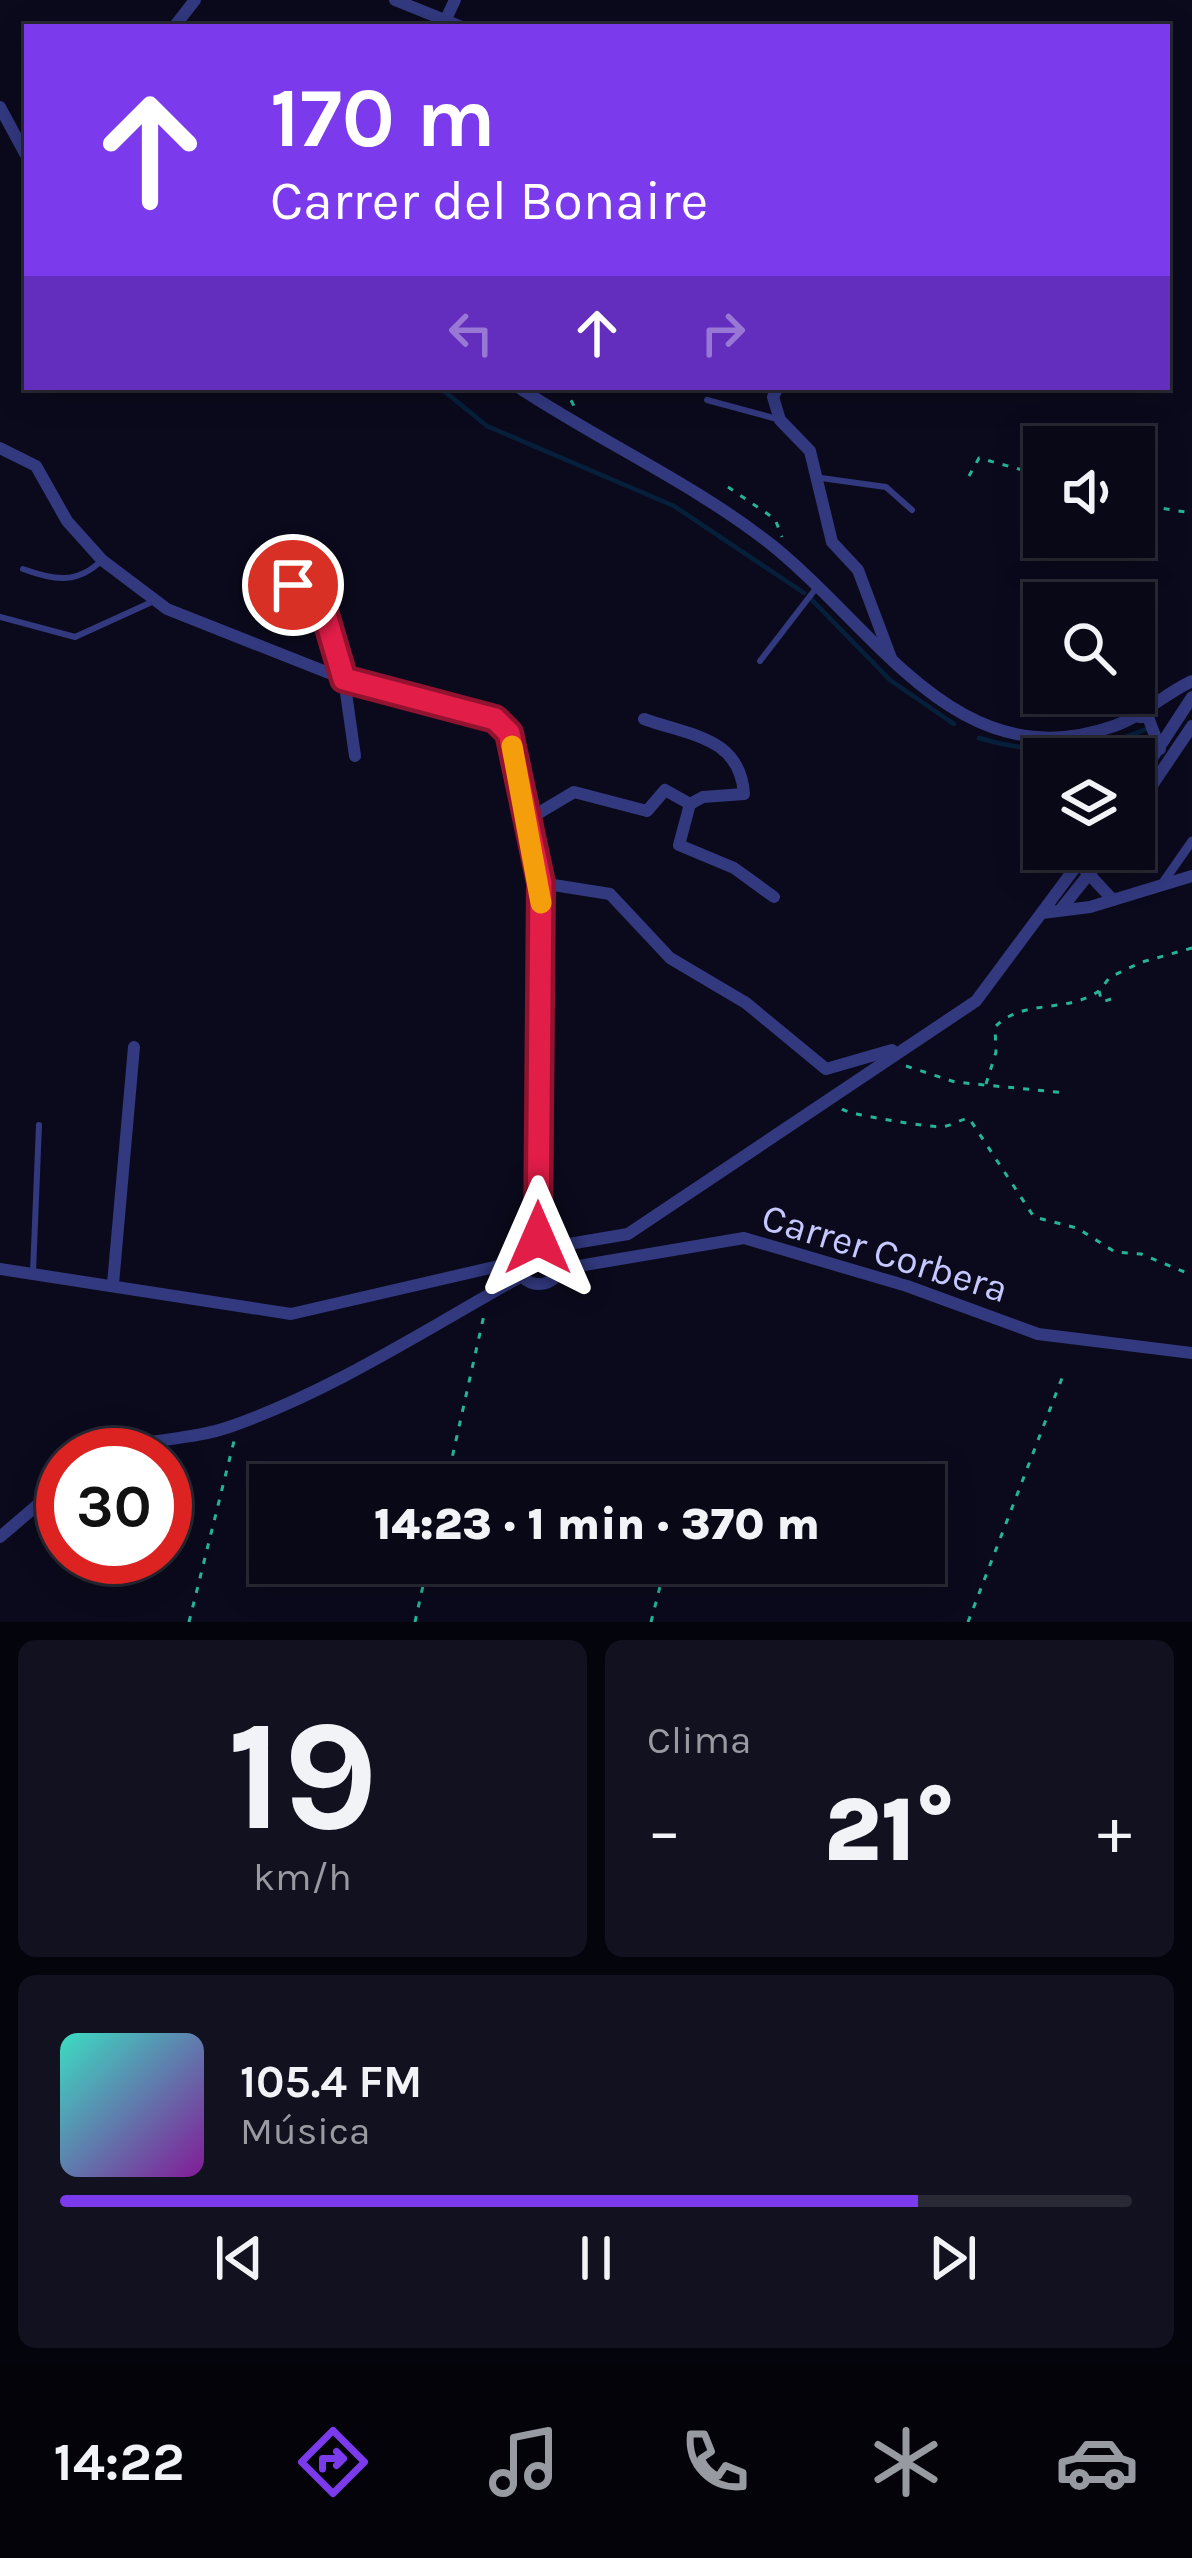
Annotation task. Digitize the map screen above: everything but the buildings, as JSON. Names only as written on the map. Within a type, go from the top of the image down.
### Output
[{"type":"street","points":[[176,24],[196,0]]},
{"type":"street","points":[[395,0],[455,24]]},
{"type":"street","points":[[446,20],[454,0]]},
{"type":"street","points":[[0,107],[24,151]]},
{"type":"street","points":[[523,390],[731,516],[778,550],[892,661],[961,714],[1010,735],[1056,740],[1143,717],[1185,719]]},
{"type":"street","points":[[776,390],[773,397],[780,420],[810,451],[821,478],[832,542],[859,570],[892,661]]},
{"type":"street","points":[[0,448],[36,466],[67,521],[102,560],[154,601],[344,679],[495,719],[509,733],[541,883],[538,1238]]},
{"type":"street","points":[[264,566],[322,604],[344,679],[355,756]]},
{"type":"street","points":[[1143,717],[1192,681]]},
{"type":"street","points":[[1155,774],[1192,698]]},
{"type":"street","points":[[1161,701],[1185,719]]},
{"type":"street","points":[[1143,717],[1160,748]]},
{"type":"street","points":[[644,719],[730,751],[742,769],[744,794],[703,797],[690,804],[679,845],[734,868],[774,897]]},
{"type":"street","points":[[1155,755],[1185,719]]},
{"type":"street","points":[[527,820],[574,792],[646,811],[665,790],[690,804]]},
{"type":"street","points":[[1162,884],[1192,842]]},
{"type":"street","points":[[538,1238],[557,1246],[628,1234],[976,1001],[1074,870]]},
{"type":"street","points":[[1085,870],[1113,900]]},
{"type":"street","points":[[1060,910],[1094,870]]},
{"type":"street","points":[[1042,914],[1113,900],[1192,876]]},
{"type":"street","points":[[541,883],[610,894],[670,958],[746,1003],[826,1069],[908,1046]]},
{"type":"street","points":[[112,1284],[134,1047]]},
{"type":"street","points":[[192,1438],[239,1424],[340,1377],[487,1295],[519,1269],[520,1248],[538,1238]]},
{"type":"street","name":"Carrer Corbera","points":[[561,1269],[744,1238],[907,1286],[1038,1334],[1192,1354]]},
{"type":"street","points":[[0,1269],[291,1314],[519,1269],[545,1283],[561,1269],[557,1246]]},
{"type":"street","points":[[0,1538],[36,1507]]},
{"type":"lane","points":[[707,400],[780,420]]},
{"type":"lane","points":[[821,478],[886,487],[912,509]]},
{"type":"lane","points":[[23,569],[56,581],[90,572],[102,560]]},
{"type":"lane","points":[[760,661],[817,587]]},
{"type":"lane","points":[[0,617],[75,637],[154,601]]},
{"type":"lane","points":[[33,1273],[39,1126]]},
{"type":"path","points":[[970,476],[979,458],[1023,470]]},
{"type":"path","points":[[728,487],[775,519],[783,535],[778,550]]},
{"type":"path","points":[[1155,507],[1192,513]]},
{"type":"path","points":[[986,1084],[996,1052],[995,1027],[1003,1018],[1019,1008],[1040,1010],[1100,992],[1110,977],[1192,948]]},
{"type":"path","points":[[1100,992],[1102,1002],[1111,999]]},
{"type":"path","points":[[881,1062],[922,1068],[955,1082],[1066,1094]]},
{"type":"path","points":[[826,1098],[856,1118],[946,1127],[969,1118],[1034,1216],[1077,1228],[1115,1252],[1141,1254],[1192,1275]]},
{"type":"path","points":[[451,1464],[487,1295]]},
{"type":"path","points":[[968,1622],[1062,1378]]},
{"type":"path","points":[[189,1622],[239,1424]]},
{"type":"path","points":[[415,1622],[423,1584]]},
{"type":"path","points":[[651,1622],[661,1584]]},
{"type":"waterway","points":[[443,390],[487,426],[674,506],[804,593]]},
{"type":"waterway","points":[[812,600],[890,680],[954,724]]},
{"type":"waterway","points":[[979,738],[1065,749],[1149,728]]},
{"type":"slow traffic","points":[[512,746],[541,883],[541,903]]},
{"type":"route","points":[[293,585],[322,604],[344,679],[495,719],[509,733],[541,883],[538,1238]]}]
